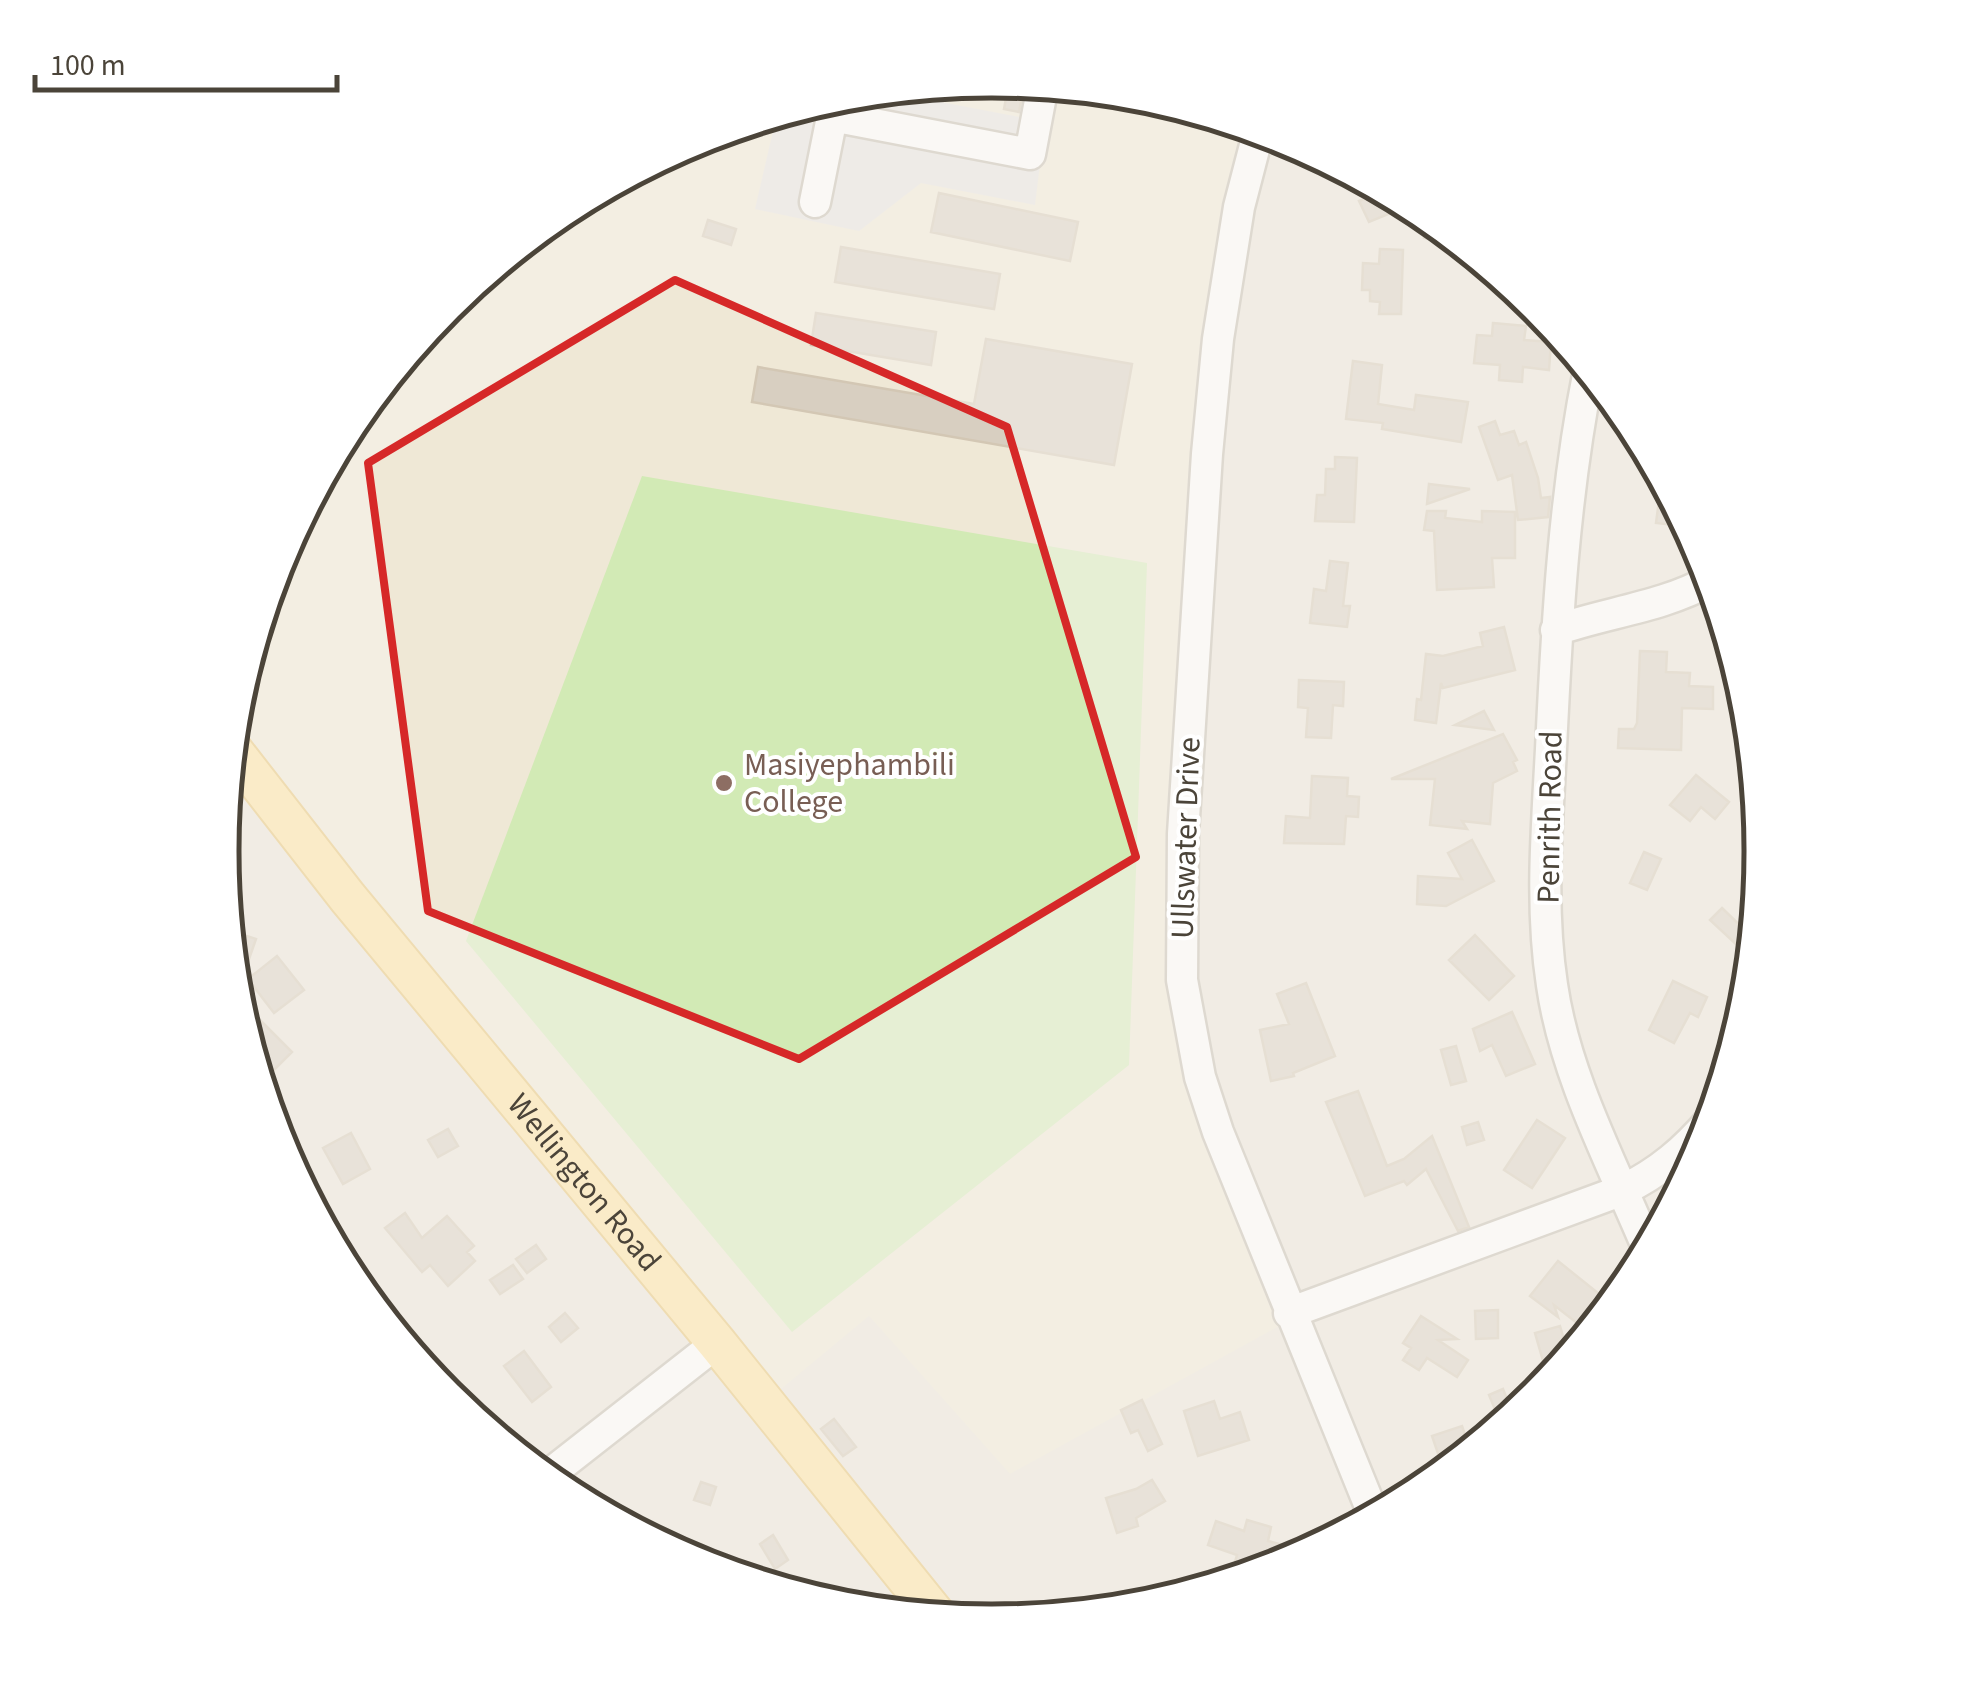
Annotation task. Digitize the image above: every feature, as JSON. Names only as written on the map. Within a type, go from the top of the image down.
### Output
[{"type":"main road","name":"Wellington Road","points":[[244,764],[348,898],[923,1600]]},
{"type":"street","points":[[853,111],[1030,154],[1040,99]]},
{"type":"street","points":[[816,202],[832,115]]},
{"type":"street","name":"Ullswater Drive","points":[[1254,145],[1239,208],[1218,339],[1207,454],[1183,834],[1182,980],[1200,1077],[1218,1132],[1368,1503]]},
{"type":"street","name":"Penrith Road","points":[[1586,388],[1563,528],[1546,894],[1552,985],[1583,1092],[1641,1232]]},
{"type":"street","points":[[1556,630],[1606,613],[1654,605],[1697,586]]},
{"type":"street","points":[[1289,1313],[1623,1190],[1652,1176],[1681,1153]]},
{"type":"street","points":[[559,1467],[716,1343]]},
{"type":"highlighted area","points":[[675,280],[1007,427],[1136,857],[799,1059],[428,911],[368,463]]},
{"type":"shaded area","points":[[942,99],[1041,99],[1090,104],[1234,137],[1325,175],[1368,198],[1410,224],[1488,284],[1558,354],[1589,392],[1618,432],[1667,517],[1705,608],[1719,656],[1738,752],[1743,801],[1743,900],[1738,949],[1705,1093],[1667,1184],[1644,1227],[1618,1269],[1558,1347],[1488,1417],[1450,1448],[1410,1477],[1325,1526],[1234,1564],[1186,1578],[1090,1597],[992,1604],[893,1597],[749,1564],[658,1526],[615,1503],[573,1477],[495,1417],[425,1347],[394,1309],[365,1269],[316,1184],[278,1093],[264,1045],[245,949],[240,900],[238,850],[245,752],[278,608],[316,517],[339,474],[365,432],[425,354],[495,284],[533,253],[573,224],[658,175],[749,137],[797,123],[893,104]]},
{"type":"shaded area","name":"Masiyephambili College","points":[[942,99],[1041,99],[1090,104],[1234,137],[1252,144],[1172,976],[1283,1324],[1010,1474],[869,1316],[774,1395],[245,750],[278,608],[316,517],[339,474],[365,432],[425,354],[495,284],[533,253],[573,224],[658,175],[749,137],[797,123],[893,104]]},
{"type":"shaded area","points":[[931,100],[1045,122],[1035,205],[921,183],[859,231],[755,209],[773,130],[845,112]]},
{"type":"green space","points":[[642,476],[1147,563],[1129,1065],[792,1332],[466,941]]},
{"type":"building","points":[[1006,98],[1022,99],[1019,112],[1004,109]]},
{"type":"building","points":[[939,193],[1078,222],[1070,261],[931,232]]},
{"type":"building","points":[[1367,198],[1392,213],[1369,222],[1359,201]]},
{"type":"building","points":[[708,220],[736,229],[731,245],[703,236]]},
{"type":"building","points":[[841,247],[1000,274],[994,309],[835,282]]},
{"type":"building","points":[[1380,249],[1403,250],[1401,314],[1379,314],[1380,302],[1370,301],[1370,290],[1362,290],[1363,263],[1379,264]]},
{"type":"building","points":[[816,313],[936,332],[931,365],[811,345]]},
{"type":"building","points":[[1493,323],[1526,326],[1524,340],[1546,342],[1551,346],[1549,370],[1523,367],[1522,382],[1499,380],[1500,365],[1474,363],[1477,335],[1492,336]]},
{"type":"building","points":[[986,339],[1132,364],[1114,465],[752,402],[758,367],[974,404]]},
{"type":"building","points":[[1353,361],[1382,365],[1378,404],[1414,410],[1416,395],[1468,402],[1461,442],[1382,429],[1383,423],[1346,419]]},
{"type":"building","points":[[1495,421],[1500,435],[1514,431],[1519,445],[1526,442],[1541,498],[1550,497],[1548,517],[1518,520],[1512,475],[1498,480],[1479,427]]},
{"type":"building","points":[[1335,457],[1357,458],[1354,522],[1315,521],[1317,495],[1325,495],[1326,469],[1335,469]]},
{"type":"building","points":[[1429,484],[1470,489],[1427,504]]},
{"type":"building","points":[[1659,502],[1670,525],[1656,523]]},
{"type":"building","points":[[1427,511],[1446,511],[1445,518],[1482,522],[1482,511],[1515,512],[1515,558],[1492,558],[1494,587],[1437,590],[1434,531],[1424,530]]},
{"type":"building","points":[[1330,561],[1348,563],[1343,606],[1350,606],[1347,627],[1310,623],[1314,589],[1326,591]]},
{"type":"building","points":[[1504,627],[1515,670],[1443,688],[1441,683],[1436,723],[1415,720],[1426,654],[1443,656],[1483,646],[1480,633]]},
{"type":"building","points":[[1640,651],[1667,652],[1666,672],[1690,673],[1689,686],[1713,687],[1713,709],[1682,708],[1681,750],[1618,748],[1619,729],[1634,729],[1637,723]]},
{"type":"building","points":[[1299,680],[1344,682],[1343,706],[1333,705],[1331,738],[1306,737],[1308,708],[1298,707]]},
{"type":"building","points":[[1484,711],[1494,730],[1455,725]]},
{"type":"building","points":[[1503,734],[1517,760],[1513,762],[1517,771],[1493,783],[1490,824],[1462,821],[1467,829],[1430,825],[1435,779],[1391,779]]},
{"type":"building","points":[[1696,775],[1729,802],[1715,819],[1701,807],[1690,821],[1670,805]]},
{"type":"building","points":[[1312,776],[1348,778],[1347,796],[1359,797],[1358,817],[1346,816],[1344,844],[1284,843],[1286,816],[1310,818]]},
{"type":"building","points":[[1472,840],[1494,881],[1446,906],[1417,904],[1418,876],[1462,879],[1448,853]]},
{"type":"building","points":[[1644,852],[1661,859],[1647,890],[1630,883]]},
{"type":"building","points":[[1722,908],[1740,926],[1738,946],[1710,920]]},
{"type":"building","points":[[244,935],[256,939],[248,962],[245,949]]},
{"type":"building","points":[[1475,935],[1514,976],[1489,1000],[1449,960]]},
{"type":"building","points":[[277,956],[304,990],[274,1013],[250,978]]},
{"type":"building","points":[[1673,981],[1707,997],[1698,1017],[1690,1013],[1674,1043],[1649,1030]]},
{"type":"building","points":[[1306,983],[1335,1056],[1293,1073],[1294,1076],[1271,1081],[1260,1030],[1289,1024],[1277,994]]},
{"type":"building","points":[[1512,1012],[1535,1064],[1506,1076],[1492,1045],[1480,1051],[1473,1029]]},
{"type":"building","points":[[258,1020],[292,1052],[272,1072],[264,1045]]},
{"type":"building","points":[[1456,1046],[1466,1081],[1451,1085],[1441,1050]]},
{"type":"building","points":[[1358,1091],[1387,1166],[1404,1159],[1432,1136],[1469,1227],[1458,1231],[1426,1169],[1407,1185],[1404,1181],[1365,1196],[1326,1102]]},
{"type":"building","points":[[1537,1120],[1565,1138],[1532,1188],[1504,1170]]},
{"type":"building","points":[[1478,1122],[1484,1140],[1467,1145],[1462,1127]]},
{"type":"building","points":[[448,1129],[458,1146],[438,1157],[428,1140]]},
{"type":"building","points":[[351,1133],[370,1169],[343,1184],[323,1148]]},
{"type":"building","points":[[405,1213],[422,1238],[447,1216],[474,1246],[467,1252],[475,1261],[448,1286],[430,1265],[422,1272],[385,1228]]},
{"type":"building","points":[[536,1245],[546,1259],[527,1273],[516,1259]]},
{"type":"building","points":[[1558,1261],[1600,1294],[1577,1323],[1554,1305],[1558,1317],[1530,1296]]},
{"type":"building","points":[[513,1265],[523,1279],[500,1294],[490,1280]]},
{"type":"building","points":[[1498,1310],[1498,1338],[1476,1339],[1475,1311]]},
{"type":"building","points":[[565,1313],[578,1328],[561,1342],[549,1327]]},
{"type":"building","points":[[1421,1316],[1457,1339],[1438,1340],[1468,1360],[1457,1377],[1427,1358],[1419,1370],[1403,1360],[1411,1348],[1403,1343]]},
{"type":"building","points":[[1560,1326],[1564,1340],[1543,1362],[1535,1333]]},
{"type":"building","points":[[524,1351],[551,1387],[532,1402],[504,1366]]},
{"type":"building","points":[[1503,1389],[1507,1399],[1495,1410],[1489,1395]]},
{"type":"building","points":[[1142,1400],[1162,1444],[1148,1451],[1138,1430],[1131,1433],[1121,1410]]},
{"type":"building","points":[[1214,1401],[1220,1419],[1240,1412],[1249,1440],[1198,1456],[1184,1411]]},
{"type":"building","points":[[834,1419],[856,1447],[843,1456],[821,1429]]},
{"type":"building","points":[[1462,1426],[1465,1436],[1439,1456],[1432,1436]]},
{"type":"building","points":[[1152,1480],[1165,1501],[1136,1518],[1138,1526],[1117,1533],[1106,1498]]},
{"type":"building","points":[[701,1482],[716,1487],[710,1505],[694,1500]]},
{"type":"building","points":[[1247,1520],[1271,1527],[1268,1541],[1282,1545],[1234,1564],[1237,1555],[1208,1545],[1216,1521],[1244,1531]]},
{"type":"building","points":[[773,1535],[788,1560],[775,1569],[760,1544]]},
{"type":"place","name":"Masiyephambili College","points":[[724,783]]}]
